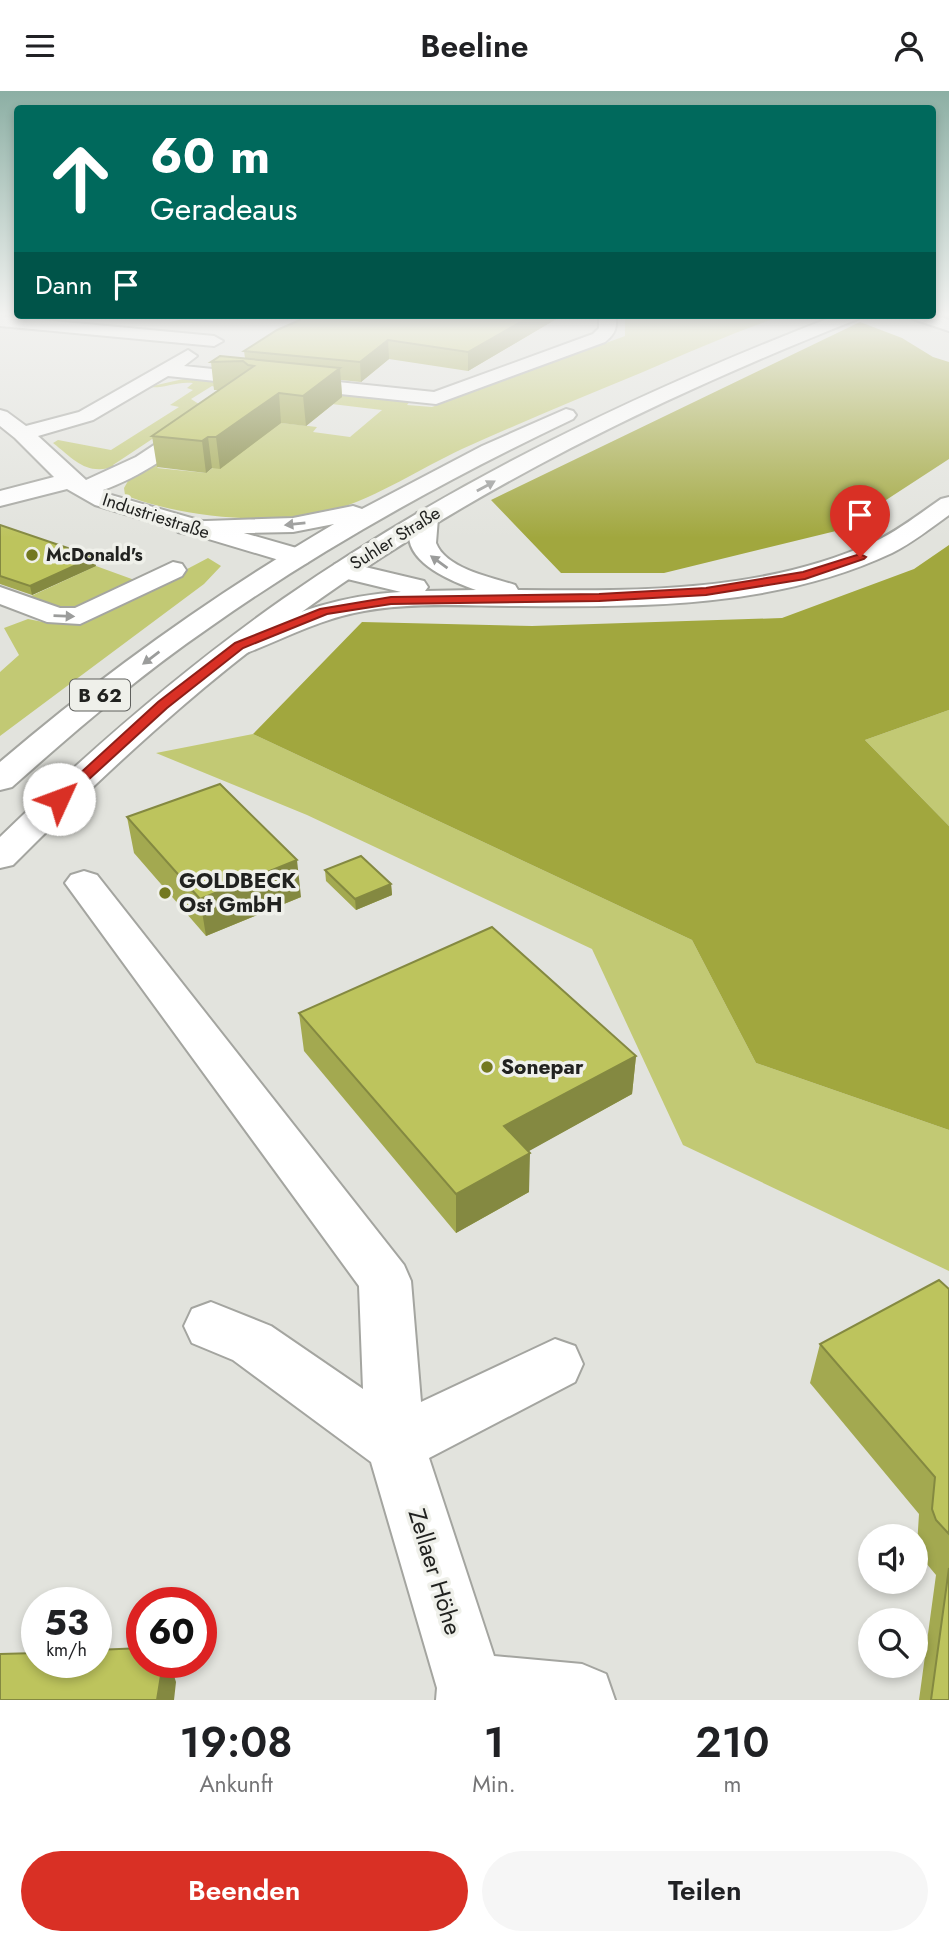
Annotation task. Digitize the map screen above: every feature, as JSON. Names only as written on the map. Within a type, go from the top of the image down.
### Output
[{"type":"main road","points":[[23,433],[86,415],[134,388]]},
{"type":"main road","points":[[340,388],[436,398],[463,388]]},
{"type":"main road","name":"Suhler Straße","points":[[0,857],[162,705],[344,570],[426,518],[681,388]]},
{"type":"main road","points":[[4,512],[29,489],[103,483],[140,465],[231,402]]},
{"type":"main road","name":"Suhler Straße","points":[[0,780],[94,700],[206,617],[298,557],[386,506],[578,409]]},
{"type":"main road","name":"Industriestraße","points":[[0,416],[23,433],[77,485],[103,500],[187,527],[421,588],[524,598]]},
{"type":"main road","points":[[239,646],[324,611],[367,602],[673,594],[743,587],[805,575],[884,547],[949,504]]},
{"type":"main road","points":[[187,527],[293,525],[386,506]]},
{"type":"main road","points":[[426,518],[424,546],[438,562],[466,577],[524,598]]},
{"type":"main road","points":[[0,595],[47,614],[69,617],[89,613],[173,570]]},
{"type":"main road","name":"Zellaer Höhe","points":[[84,883],[385,1281],[396,1445],[470,1694]]},
{"type":"main road","points":[[211,1326],[252,1343],[396,1445],[555,1364]]},
{"type":"main road","points":[[470,1694],[582,1698]]},
{"type":"green space","points":[[187,388],[209,388],[191,399],[202,406],[113,465],[117,466],[106,469],[89,468],[75,461],[53,443],[58,440],[111,450],[179,407],[170,405],[193,390]]},
{"type":"green space","points":[[219,388],[298,388],[411,400],[407,405],[432,407],[483,388],[604,388],[462,449],[359,501],[323,513],[277,519],[223,517],[169,509],[125,495],[124,488],[128,481],[154,463],[162,463],[157,468],[206,473],[273,422],[317,427],[313,432],[350,437],[382,410],[232,392]]},
{"type":"green space","points":[[723,388],[949,388],[949,459],[840,530],[664,573],[561,573],[491,500]]},
{"type":"green space","points":[[949,545],[949,710],[865,740],[949,826],[949,1130],[756,1063],[692,940],[253,734],[362,622],[532,626],[782,618],[914,569]]},
{"type":"green space","points":[[208,558],[221,566],[204,584],[0,736],[0,672],[19,655],[4,628],[28,619],[53,624],[85,623]]},
{"type":"green space","points":[[96,566],[140,582],[86,607],[60,609],[29,597]]},
{"type":"green space","points":[[949,710],[949,826],[865,740]]},
{"type":"green space","points":[[253,734],[692,940],[756,1063],[949,1130],[949,1271],[683,1145],[592,949],[307,815],[156,753]]},
{"type":"building","points":[[222,388],[313,388],[303,396],[279,393],[216,437],[208,437],[202,441],[152,436]]},
{"type":"building","points":[[0,525],[94,557],[30,586],[0,576]]},
{"type":"building","points":[[220,784],[297,860],[200,899],[127,817]]},
{"type":"building","points":[[361,856],[391,884],[355,899],[325,870]]},
{"type":"building","points":[[492,927],[636,1056],[504,1126],[530,1153],[456,1194],[299,1013]]},
{"type":"building","points":[[939,1280],[949,1289],[949,1534],[936,1520],[932,1509],[935,1477],[820,1344]]},
{"type":"building","points":[[949,1568],[949,1700],[931,1700]]},
{"type":"building","points":[[112,1649],[126,1649],[126,1678],[161,1678],[157,1700],[0,1700],[0,1654],[21,1653],[21,1678],[112,1678]]},
{"type":"place","name":"McDonald's","points":[[32,555]]},
{"type":"place","name":"GOLDBECK Ost GmbH","points":[[165,893]]},
{"type":"place","name":"Sonepar","points":[[487,1067]]},
{"type":"route","points":[[59,799],[162,705],[239,646],[324,611],[391,600],[599,598],[706,592],[805,575],[860,557]]}]
